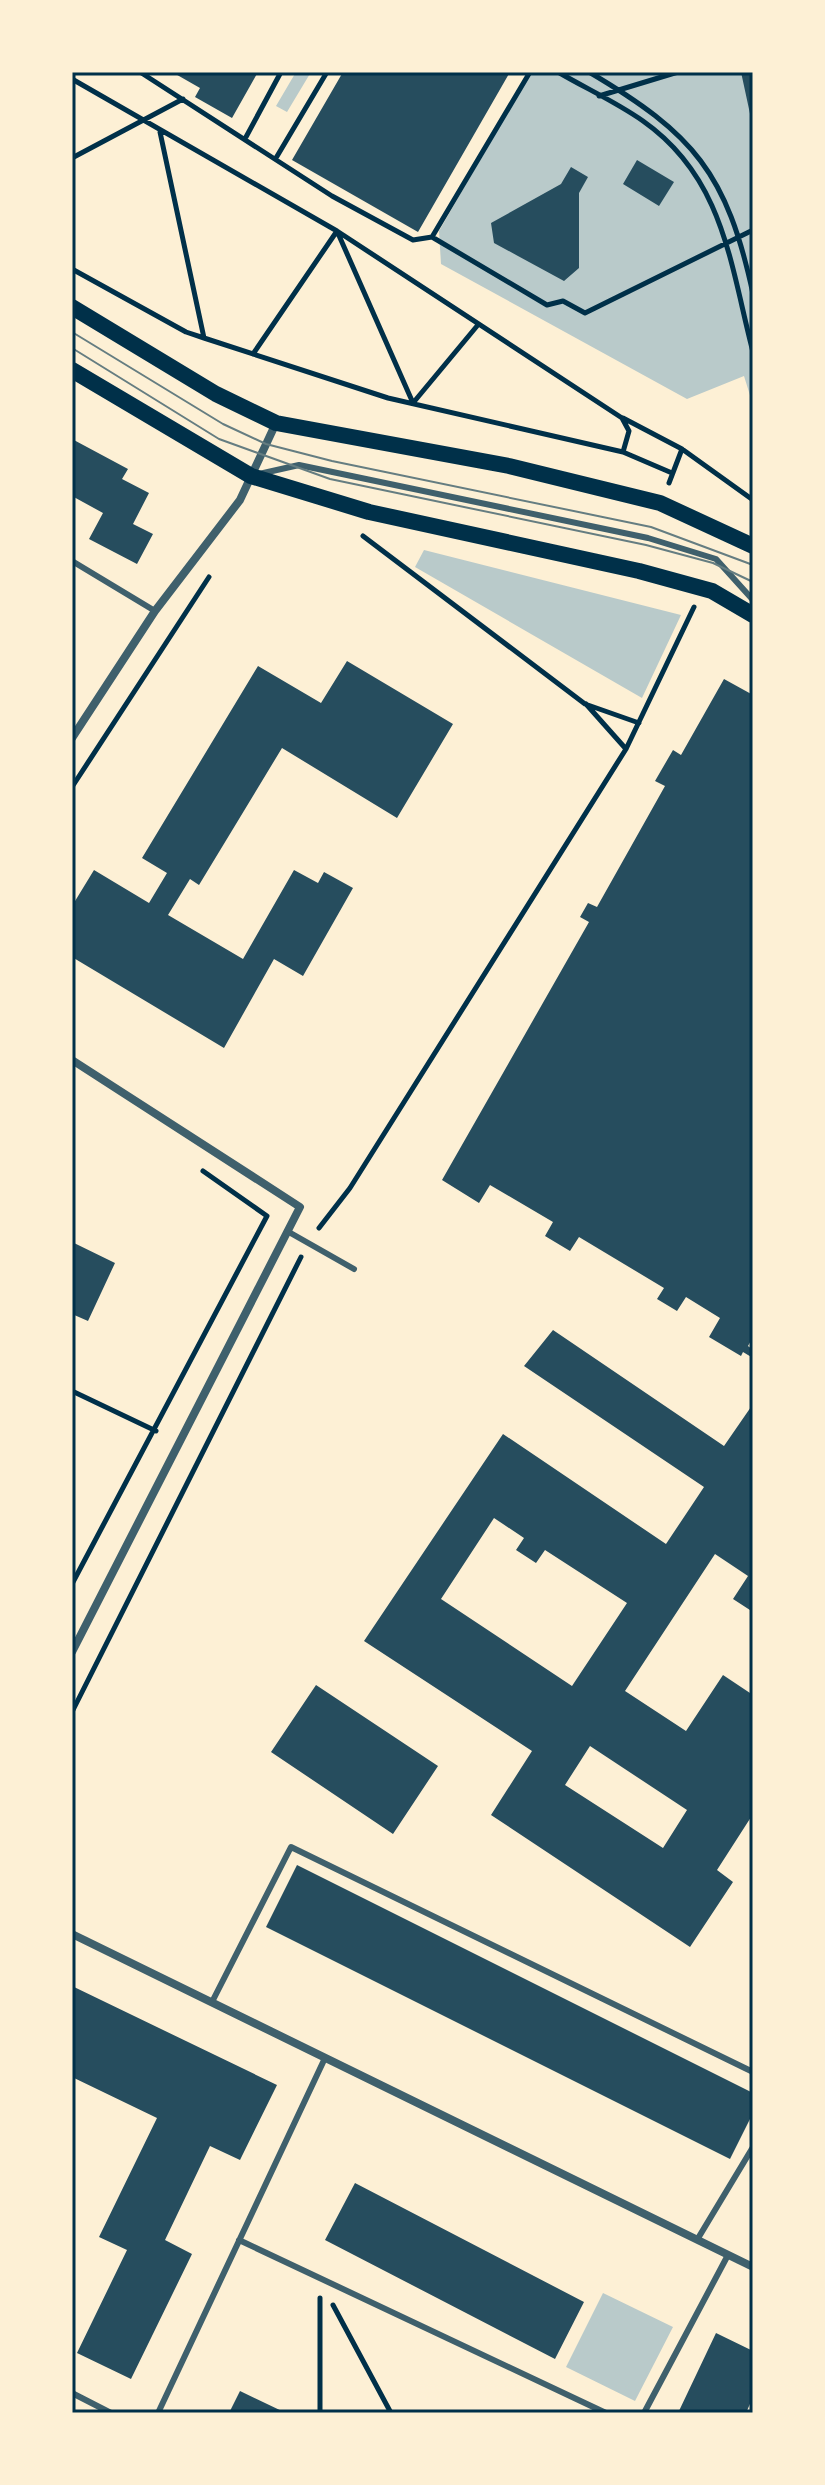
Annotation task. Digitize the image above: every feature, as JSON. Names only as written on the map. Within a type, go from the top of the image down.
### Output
[{"type":"main road","points":[[72,307],[216,394],[276,423],[509,466],[660,503],[753,546]]},
{"type":"main road","points":[[72,370],[251,476],[369,512],[639,571],[712,591],[753,615]]},
{"type":"street","points":[[72,738],[155,611],[240,500],[276,423]]},
{"type":"street","points":[[72,1060],[300,1207],[72,1652]]},
{"type":"street","points":[[72,1934],[753,2267]]},
{"type":"lane","points":[[251,476],[299,465],[648,538],[716,559],[753,600]]},
{"type":"lane","points":[[72,561],[155,611]]},
{"type":"lane","points":[[287,1231],[354,1269]]},
{"type":"lane","points":[[212,2002],[291,1847],[753,2072]]},
{"type":"lane","points":[[158,2413],[325,2058]]},
{"type":"lane","points":[[697,2240],[753,2147]]},
{"type":"lane","points":[[239,2240],[606,2413]]},
{"type":"lane","points":[[644,2413],[728,2255]]},
{"type":"lane","points":[[72,2393],[111,2413]]},
{"type":"path","points":[[140,72],[246,137],[332,196],[413,240],[432,237],[547,305],[563,301],[585,313],[753,230]]},
{"type":"path","points":[[246,137],[281,72]]},
{"type":"path","points":[[276,158],[327,72]]},
{"type":"path","points":[[432,237],[530,72]]},
{"type":"path","points":[[558,72],[644,121],[705,186],[728,243],[753,352]]},
{"type":"path","points":[[589,72],[649,108],[716,180],[739,237],[753,294]]},
{"type":"path","points":[[599,96],[678,72]]},
{"type":"path","points":[[72,79],[337,231],[477,326],[622,418],[682,449],[753,500]]},
{"type":"path","points":[[72,158],[183,99]]},
{"type":"path","points":[[202,110],[205,103]]},
{"type":"path","points":[[159,131],[204,338]]},
{"type":"path","points":[[253,354],[337,231]]},
{"type":"path","points":[[337,231],[413,403]]},
{"type":"path","points":[[72,269],[186,332],[413,403],[623,452],[672,473]]},
{"type":"path","points":[[413,403],[477,326]]},
{"type":"path","points":[[622,418],[629,431],[623,452]]},
{"type":"path","points":[[666,491],[682,449]]},
{"type":"path","points":[[361,535],[585,704],[626,749]]},
{"type":"path","points":[[72,787],[214,569]]},
{"type":"path","points":[[72,1712],[309,1241],[350,1188],[626,749],[696,603]]},
{"type":"path","points":[[585,704],[639,723]]},
{"type":"path","points":[[72,1584],[156,1431],[267,1216],[202,1170]]},
{"type":"path","points":[[72,1391],[156,1431]]},
{"type":"path","points":[[320,2280],[320,2413]]},
{"type":"path","points":[[320,2280],[391,2413]]},
{"type":"shaded area","points":[[296,72],[311,72],[287,112],[276,106]]},
{"type":"shaded area","points":[[531,72],[753,72],[753,405],[744,376],[687,399],[441,264],[439,231]]},
{"type":"shaded area","points":[[424,550],[681,615],[642,698],[415,567]]},
{"type":"shaded area","points":[[603,2293],[673,2327],[635,2401],[566,2367]]},
{"type":"building","points":[[172,72],[258,72],[232,118],[195,97],[200,88]]},
{"type":"building","points":[[343,72],[510,72],[418,232],[292,160]]},
{"type":"building","points":[[741,72],[753,72],[753,123],[752,123]]},
{"type":"building","points":[[637,160],[674,182],[659,206],[623,184]]},
{"type":"building","points":[[571,167],[588,177],[579,193],[579,268],[564,281],[494,243],[491,223],[561,184]]},
{"type":"building","points":[[72,439],[128,469],[122,479],[149,493],[133,524],[153,534],[137,564],[89,539],[103,513],[72,496]]},
{"type":"building","points":[[347,661],[453,724],[397,818],[282,748],[199,885],[190,879],[168,915],[243,959],[294,870],[318,883],[324,872],[353,888],[303,976],[274,959],[224,1048],[72,957],[72,906],[94,870],[149,903],[167,873],[142,858],[258,666],[321,703]]},
{"type":"building","points":[[724,679],[753,695],[753,1337],[748,1346],[753,1350],[753,1358],[743,1352],[741,1356],[709,1337],[720,1318],[686,1297],[677,1311],[657,1299],[664,1288],[579,1237],[570,1251],[545,1236],[553,1222],[490,1185],[479,1203],[442,1180],[589,922],[580,917],[588,903],[597,907],[665,786],[655,781],[673,750],[681,755]]},
{"type":"building","points":[[72,1242],[115,1263],[88,1321],[72,1314]]},
{"type":"building","points":[[553,1330],[724,1446],[753,1404],[753,1612],[733,1599],[748,1576],[715,1554],[625,1691],[686,1731],[723,1675],[753,1695],[753,1814],[717,1870],[733,1882],[690,1947],[491,1815],[532,1751],[364,1641],[503,1434],[666,1544],[704,1487],[524,1366]],"holes":[[[494,1518],[524,1538],[516,1550],[536,1563],[545,1550],[627,1603],[572,1686],[441,1599]],[[590,1746],[687,1810],[663,1848],[565,1785]]]},
{"type":"building","points":[[316,1685],[438,1766],[393,1834],[271,1752]]},
{"type":"building","points":[[297,1865],[753,2093],[753,2113],[730,2159],[266,1927]]},
{"type":"building","points":[[72,1986],[277,2085],[240,2160],[210,2146],[165,2240],[192,2254],[131,2379],[77,2353],[127,2250],[99,2237],[157,2118],[72,2077]]},
{"type":"building","points":[[355,2183],[584,2302],[555,2359],[325,2240]]},
{"type":"building","points":[[716,2333],[753,2351],[753,2397],[746,2413],[678,2413]]},
{"type":"building","points":[[240,2391],[286,2413],[229,2413]]},
{"type":"tram line","points":[[72,332],[223,424],[266,444],[332,461],[651,527],[753,565]]},
{"type":"tram line","points":[[72,348],[219,439],[330,479],[646,545],[713,563],[753,582]]}]
